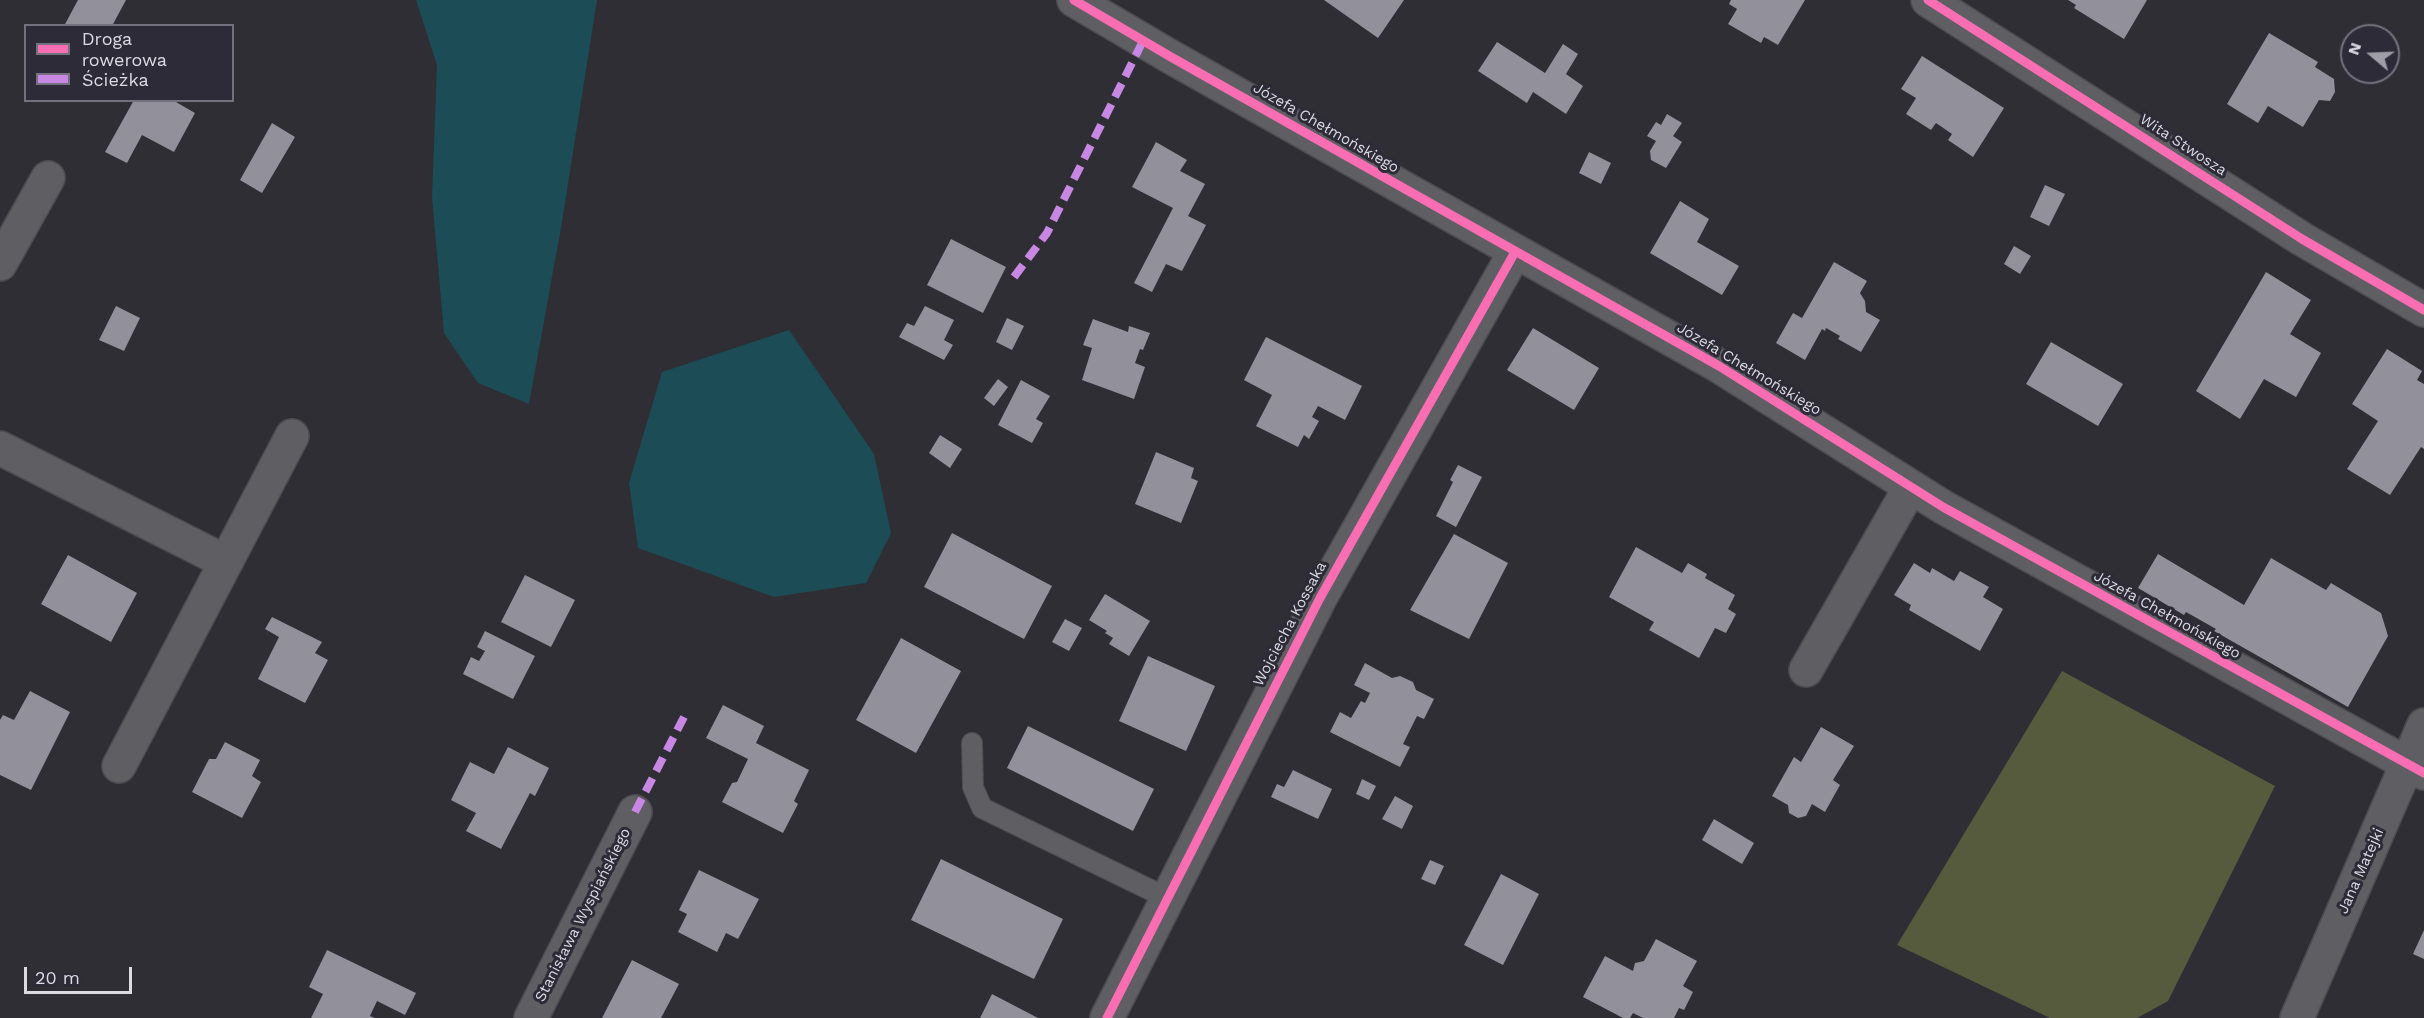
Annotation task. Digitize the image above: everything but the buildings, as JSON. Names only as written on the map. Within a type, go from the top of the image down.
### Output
[{"type":"street","name":"Józefa Chełmońskiego","points":[[1074,0],[1719,366],[1910,488],[2416,769]]},
{"type":"street","name":"Wita Stwosza","points":[[1928,0],[2302,239],[2424,310]]},
{"type":"street","points":[[0,264],[48,178]]},
{"type":"street","name":"Wojciecha Kossaka","points":[[1107,1018],[1320,598],[1515,252]]},
{"type":"street","points":[[119,766],[292,436]]},
{"type":"street","points":[[0,448],[226,562]]},
{"type":"street","points":[[1806,670],[1910,488]]},
{"type":"street","name":"Jana Matejki","points":[[2297,1018],[2416,769],[2424,725]]},
{"type":"street","name":"Stanisława Wyspiańskiego","points":[[531,1018],[635,812]]},
{"type":"lane","points":[[972,743],[973,787],[982,808],[1167,898]]},
{"type":"green space","points":[[2062,671],[2275,786],[2168,1001],[2137,1018],[2050,1018],[1897,945]]},
{"type":"water","points":[[416,0],[597,0],[562,222],[529,404],[478,383],[444,333],[432,197],[437,65]]},
{"type":"water","points":[[789,330],[874,454],[891,533],[866,583],[774,597],[638,548],[629,483],[662,372]]},
{"type":"marked path","points":[[1014,277],[1047,233],[1143,41]]},
{"type":"marked path","points":[[635,812],[684,717]]},
{"type":"cycle path","points":[[1074,0],[1719,366],[1943,507],[2424,773]]},
{"type":"cycle path","points":[[1928,0],[2302,239],[2424,310]]},
{"type":"cycle path","points":[[1107,1018],[1320,598],[1515,252]]}]
